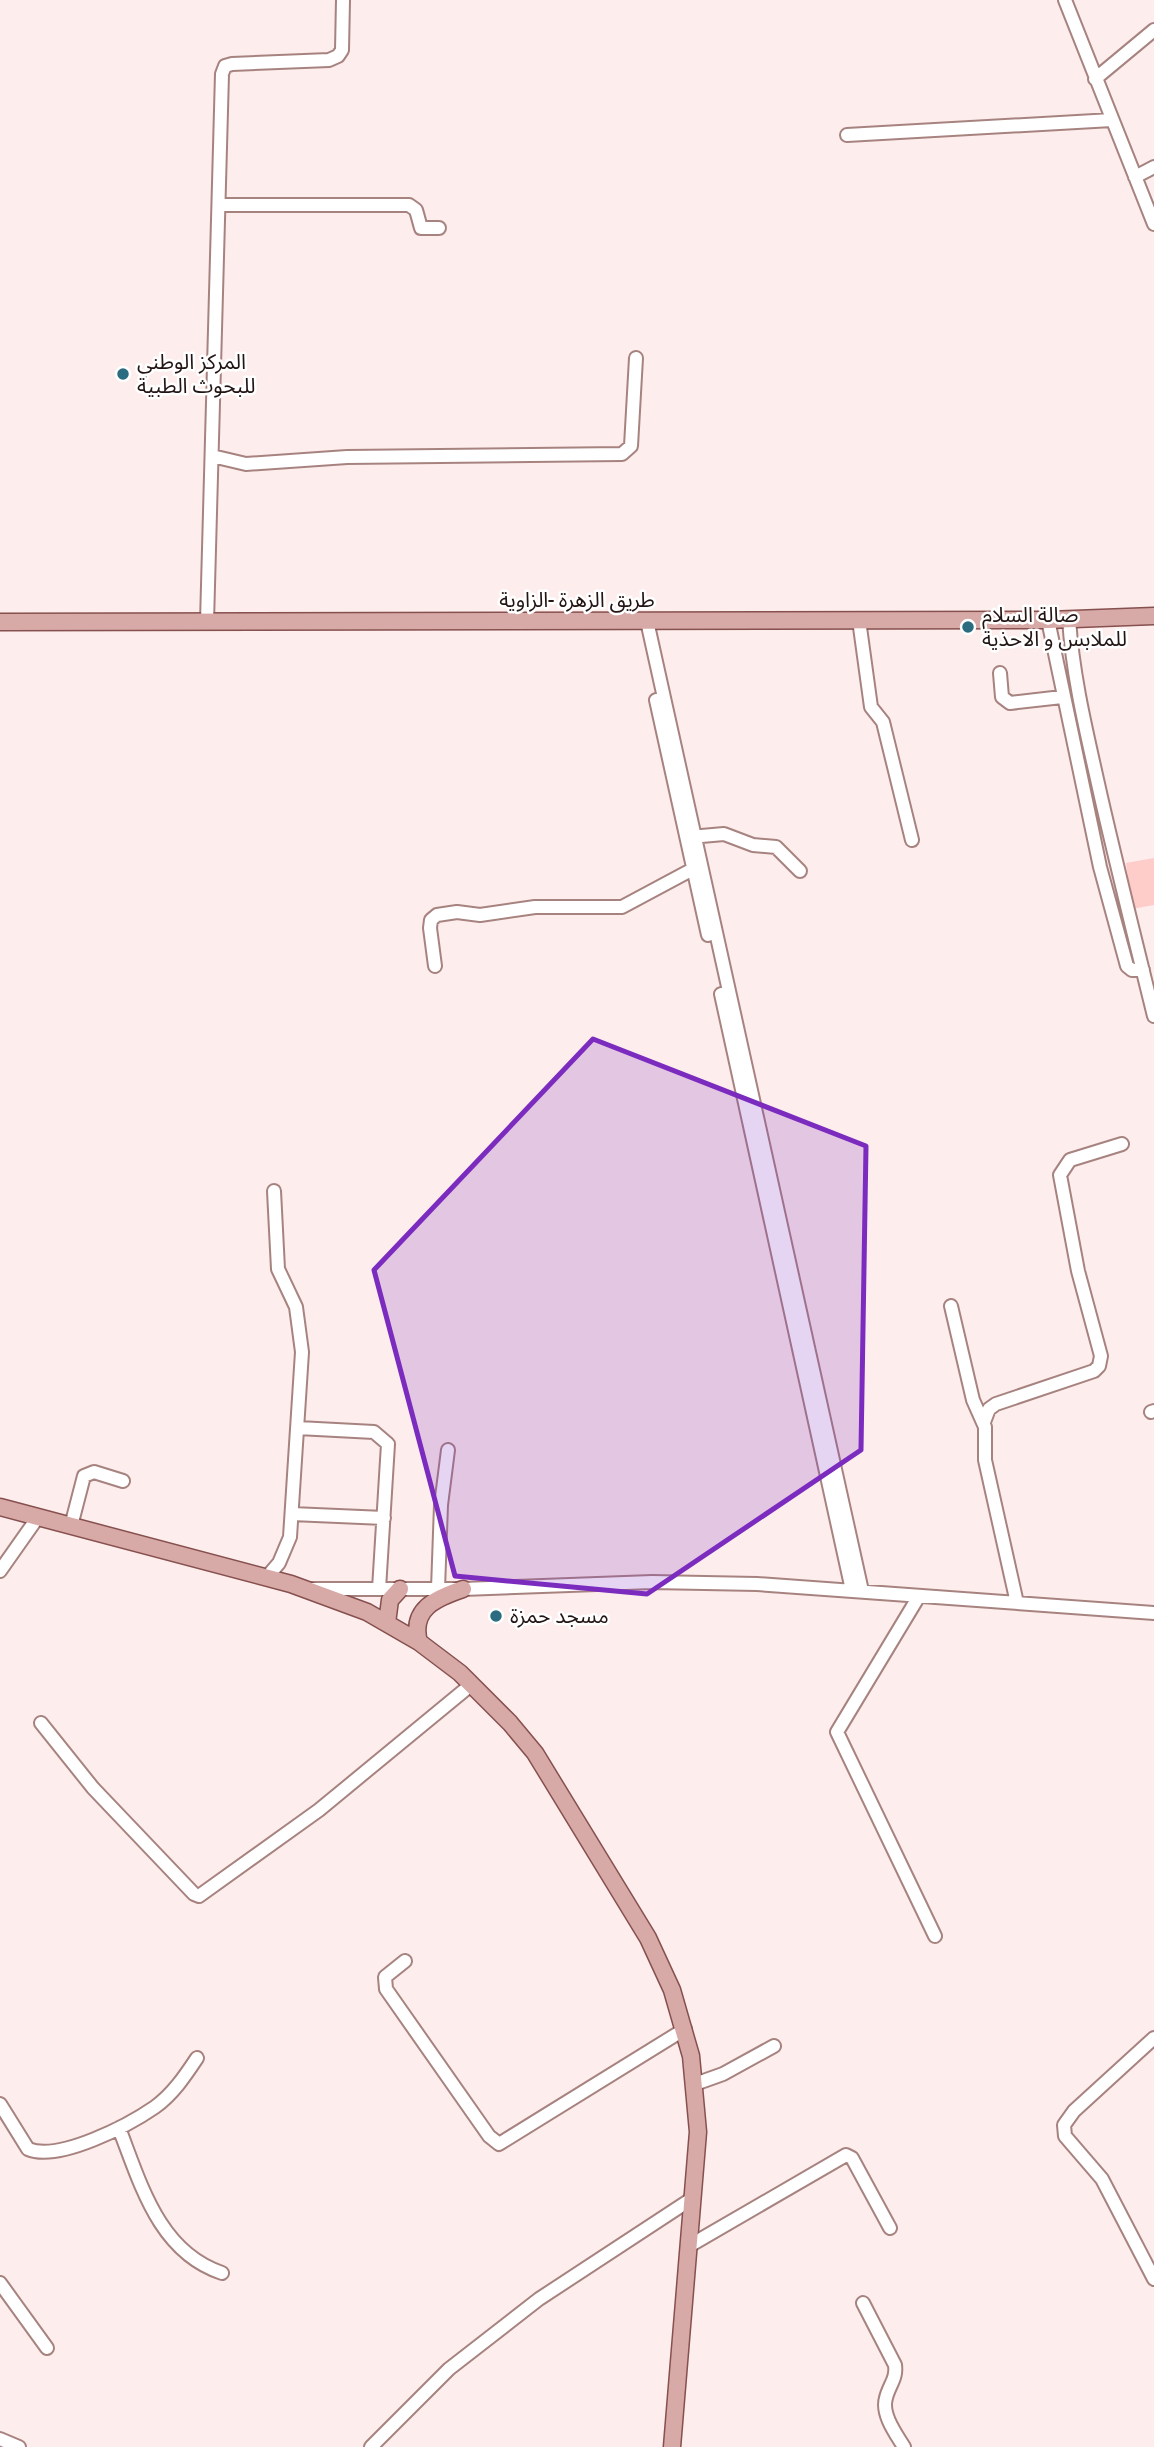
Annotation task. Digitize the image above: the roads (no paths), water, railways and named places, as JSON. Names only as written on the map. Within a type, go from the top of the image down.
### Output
[{"type":"main road","name":"طريق الزهرة -الزاوية","points":[[0,622],[1048,620],[1154,616]]},
{"type":"main road","points":[[0,1507],[311,1589],[388,1623],[419,1642],[472,1684],[535,1753],[649,1938],[685,2029],[695,2084],[698,2124],[672,2447]]},
{"type":"main road","points":[[388,1623],[387,1608],[400,1589]]},
{"type":"main road","points":[[388,1623],[463,1589]]},
{"type":"main road","points":[[419,1642],[418,1622],[427,1604]]},
{"type":"street","points":[[206,622],[222,74],[225,66],[329,60],[338,56],[342,50],[343,0]]},
{"type":"street","points":[[1065,0],[1154,224]]},
{"type":"street","points":[[1095,79],[1154,30]]},
{"type":"street","points":[[846,135],[1112,120]]},
{"type":"street","points":[[1135,177],[1154,167]]},
{"type":"street","points":[[220,205],[409,205],[416,209],[421,228],[439,228]]},
{"type":"street","points":[[212,456],[246,464],[348,457],[622,454],[631,446],[636,358]]},
{"type":"street","points":[[1069,619],[1075,677],[1119,884],[1154,1016]]},
{"type":"street","points":[[859,620],[871,707],[883,722],[912,840]]},
{"type":"street","points":[[1048,620],[1062,697],[1112,917],[1127,966],[1132,970],[1143,970]]},
{"type":"street","points":[[642,621],[857,1590]]},
{"type":"street","points":[[1000,673],[1002,697],[1010,702],[1062,697]]},
{"type":"street","points":[[1060,681],[1075,677]]},
{"type":"street","points":[[691,837],[724,834],[753,845],[776,847],[800,871]]},
{"type":"street","points":[[691,837],[694,869],[857,1590]]},
{"type":"street","points":[[435,966],[430,928],[431,920],[437,915],[457,912],[480,915],[535,907],[622,906],[694,869]]},
{"type":"street","points":[[1017,1603],[985,1460],[984,1422],[989,1409],[996,1404],[1090,1372],[1099,1366],[1101,1356],[1078,1271],[1060,1175],[1070,1160],[1122,1144]]},
{"type":"street","points":[[267,1577],[288,1546],[302,1352],[296,1307],[278,1269],[274,1191]]},
{"type":"street","points":[[951,1306],[973,1400],[984,1422]]},
{"type":"street","points":[[298,1427],[374,1432],[384,1438],[389,1450],[379,1589]]},
{"type":"street","points":[[438,1589],[441,1505],[448,1450]]},
{"type":"street","points":[[71,1526],[84,1476],[94,1472],[123,1481]]},
{"type":"street","points":[[292,1514],[384,1518]]},
{"type":"street","points":[[0,1571],[38,1517]]},
{"type":"street","points":[[311,1589],[463,1589],[652,1582],[757,1584],[1154,1613]]},
{"type":"street","points":[[919,1596],[837,1732],[935,1936]]},
{"type":"street","points":[[41,1723],[93,1788],[194,1894],[200,1896],[319,1810],[472,1684]]},
{"type":"street","points":[[405,1962],[385,1977],[386,1989],[489,2136],[499,2144],[653,2045],[685,2029]]},
{"type":"street","points":[[1154,2038],[1074,2111],[1064,2125],[1065,2136],[1102,2179],[1154,2279]]},
{"type":"street","points":[[695,2084],[723,2074],[774,2046]]},
{"type":"street","points":[[0,2104],[24,2145],[35,2152],[72,2147],[119,2128],[156,2106],[182,2082],[197,2058]]},
{"type":"street","points":[[119,2128],[160,2223],[192,2260],[222,2273]]},
{"type":"street","points":[[689,2246],[846,2155],[852,2158],[890,2228]]},
{"type":"street","points":[[371,2447],[449,2369],[529,2306],[605,2253],[693,2198]]},
{"type":"street","points":[[0,2283],[47,2348]]},
{"type":"street","points":[[863,2303],[895,2365],[896,2375],[886,2397],[886,2408],[904,2447]]},
{"type":"street","points":[[0,2439],[19,2447]]},
{"type":"place","name":"المركز الوطني للبحوث الطبية","points":[[123,374]]},
{"type":"place","name":"صالة السلام للملابس و الاحذية","points":[[968,627]]},
{"type":"place","name":"مسجد حمزة","points":[[496,1616]]}]
